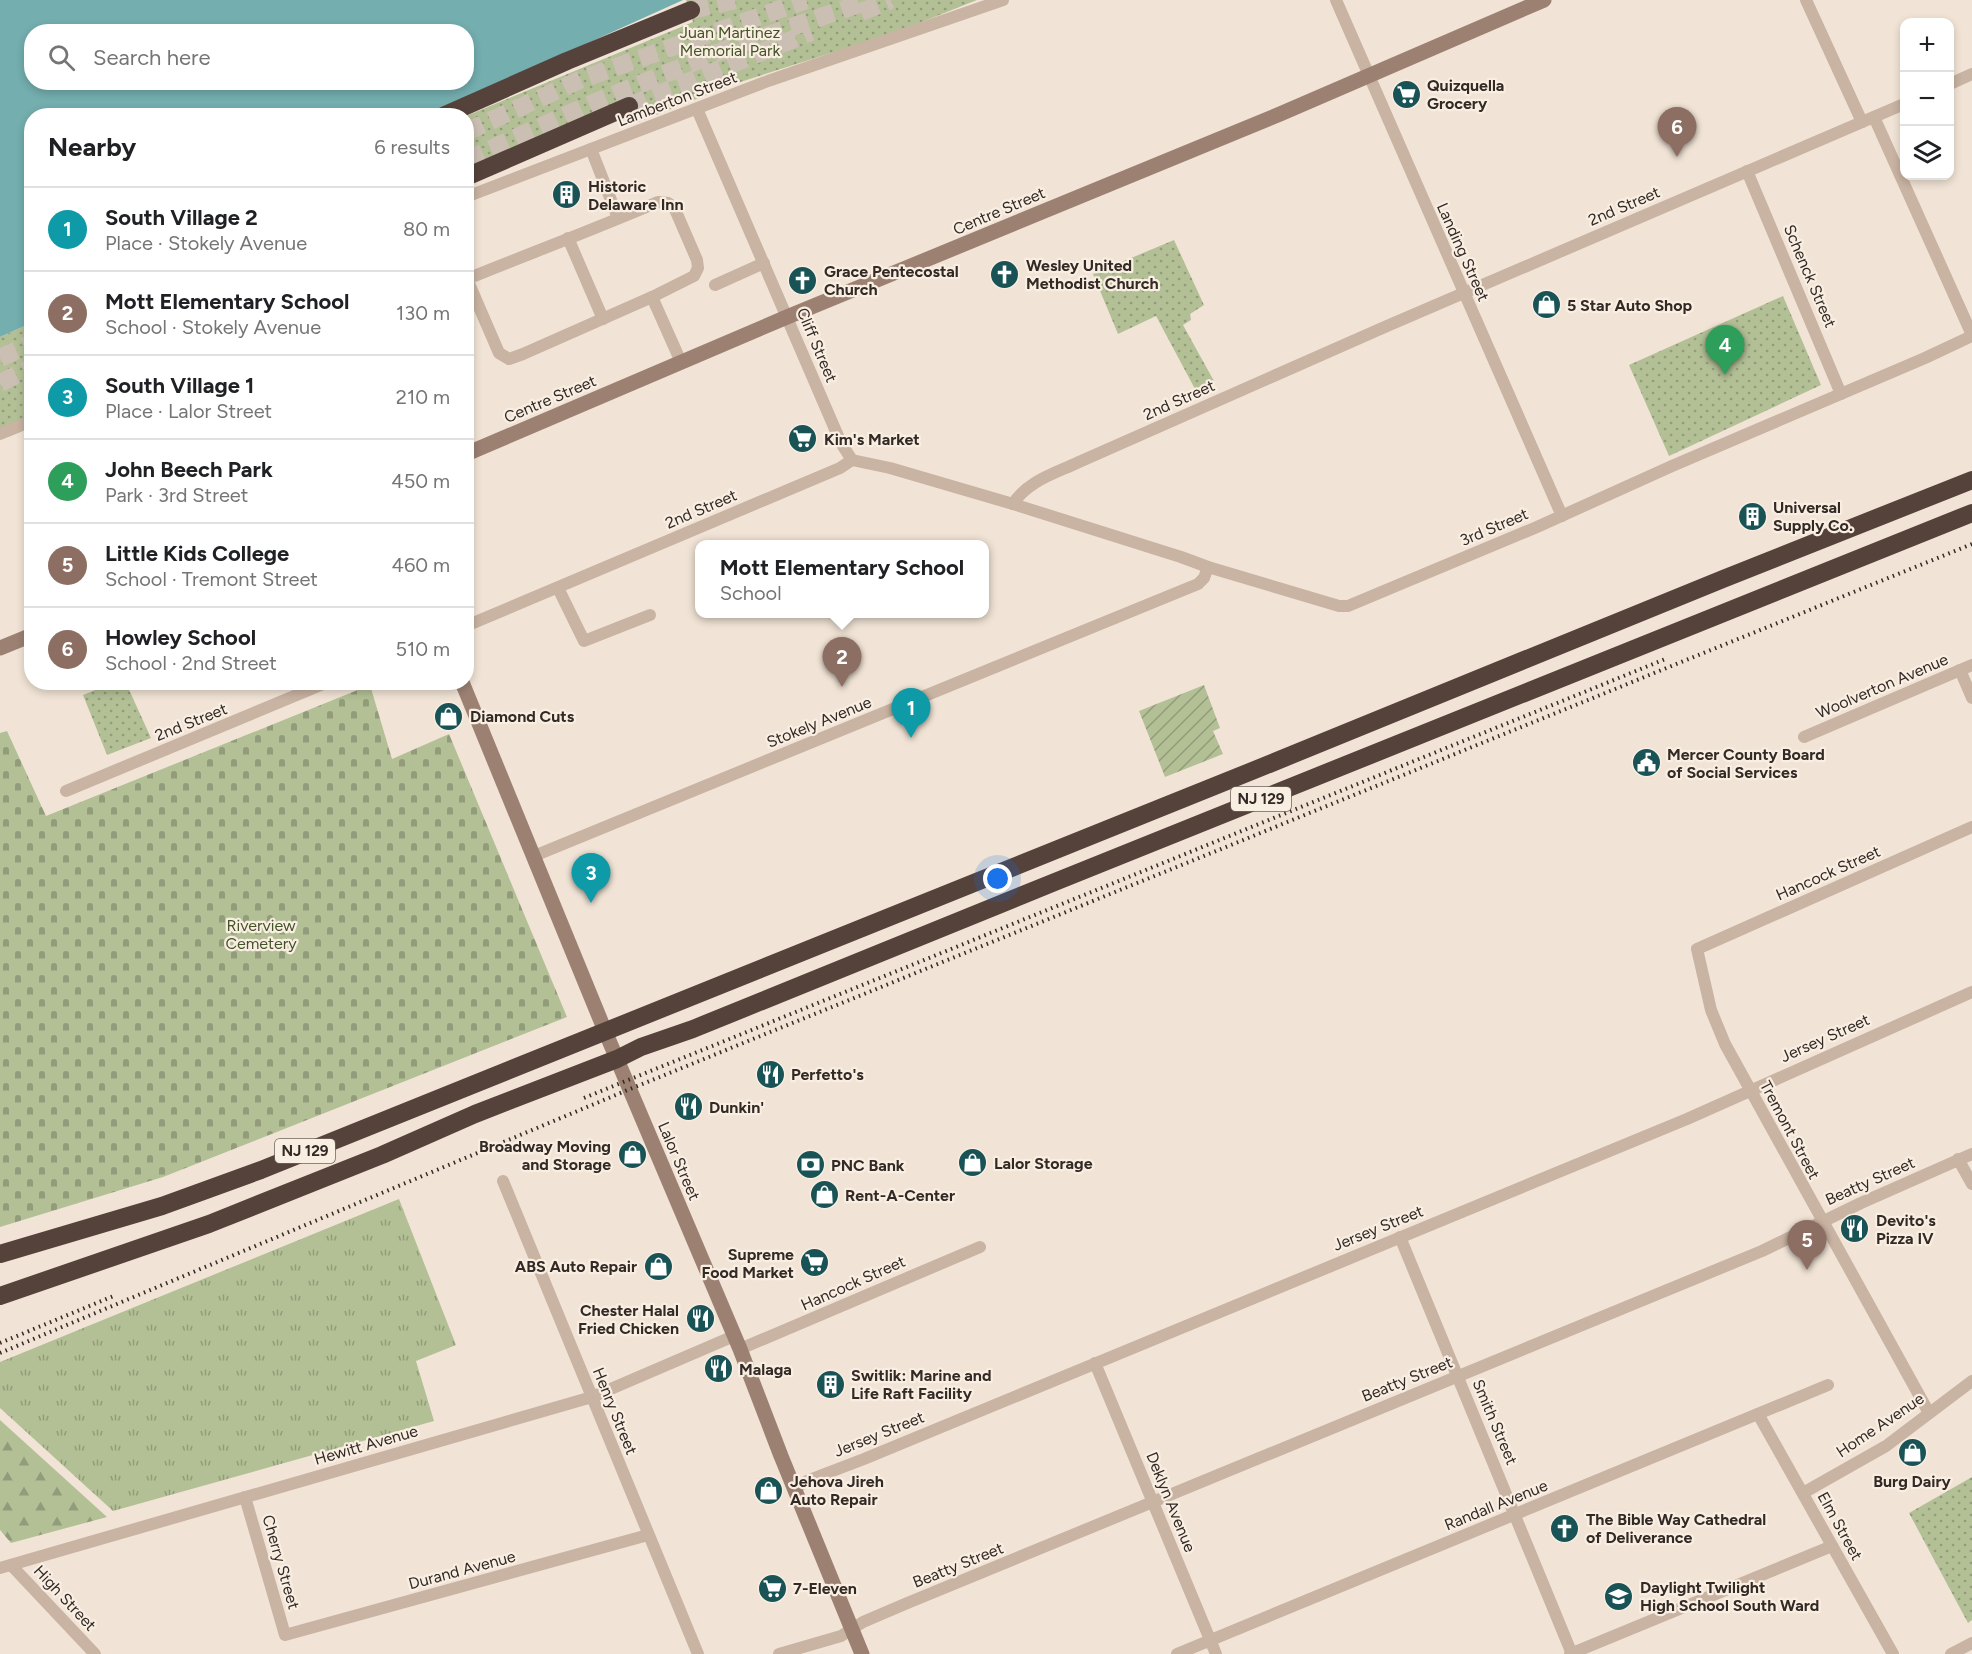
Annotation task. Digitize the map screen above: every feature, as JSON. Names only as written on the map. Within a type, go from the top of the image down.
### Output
[{"type":"highway","points":[[461,108],[691,10]]},
{"type":"highway","points":[[474,174],[629,106]]},
{"type":"highway","name":"NJ 129","points":[[0,1254],[162,1206],[217,1186],[1972,480]]},
{"type":"highway","name":"NJ 129","points":[[0,1296],[209,1224],[361,1164],[475,1114],[704,1024],[1581,668],[1972,513]]},
{"type":"street","name":"Lamberton Street","points":[[474,194],[768,81],[1003,0]]},
{"type":"street","name":"Landing Street","points":[[1336,0],[1562,516]]},
{"type":"street","name":"Centre Street","points":[[474,451],[787,317],[1280,114],[1544,0]]},
{"type":"street","points":[[1806,0],[1868,120],[1972,335]]},
{"type":"street","points":[[1954,82],[1972,74]]},
{"type":"street","name":"2nd Street","points":[[1014,504],[1022,491],[1040,480],[1463,294],[1900,106]]},
{"type":"street","name":"Cliff Street","points":[[697,109],[841,442],[852,460]]},
{"type":"street","points":[[591,149],[618,218]]},
{"type":"street","name":"Schenck Street","points":[[1747,171],[1841,394]]},
{"type":"street","points":[[474,276],[658,202],[668,203],[674,207],[698,268],[694,276],[652,297],[509,359],[499,353],[474,295]]},
{"type":"street","points":[[568,238],[603,319]]},
{"type":"street","points":[[715,285],[764,263]]},
{"type":"street","points":[[652,297],[681,362]]},
{"type":"street","name":"3rd Street","points":[[1014,504],[1208,567],[1339,606],[1348,606],[1562,516],[1972,335]]},
{"type":"street","points":[[0,434],[24,424]]},
{"type":"street","points":[[852,460],[890,468],[1014,504]]},
{"type":"street","name":"2nd Street","points":[[474,623],[840,468],[852,460]]},
{"type":"street","name":"Stokely Avenue","points":[[534,856],[1198,584],[1204,578],[1208,567]]},
{"type":"street","points":[[558,588],[584,641],[650,615]]},
{"type":"street","points":[[0,648],[24,638]]},
{"type":"street","name":"Woolverton Avenue","points":[[1804,737],[1972,665]]},
{"type":"street","points":[[1960,670],[1972,698]]},
{"type":"street","name":"2nd Street","points":[[66,791],[309,690]]},
{"type":"street","name":"Lalor Street","points":[[465,690],[616,1059],[737,1343],[861,1654]]},
{"type":"street","name":"Hancock Street","points":[[1697,949],[1972,827]]},
{"type":"street","name":"Tremont Street","points":[[1697,949],[1714,1022],[1821,1221],[1929,1413]]},
{"type":"street","name":"Jersey Street","points":[[795,1488],[809,1480],[1687,1119],[1972,992]]},
{"type":"street","name":"Beatty Street","points":[[778,1654],[841,1636],[916,1600],[1762,1251],[1821,1221],[1972,1154]]},
{"type":"street","points":[[1958,1159],[1972,1184]]},
{"type":"street","name":"Henry Street","points":[[503,1181],[698,1654]]},
{"type":"street","name":"Smith Street","points":[[1400,1237],[1571,1654]]},
{"type":"street","name":"Hancock Street","points":[[737,1343],[980,1247]]},
{"type":"street","name":"Hewitt Avenue","points":[[6,1567],[591,1397],[737,1343]]},
{"type":"street","name":"Deklyn Avenue","points":[[1095,1362],[1216,1654]]},
{"type":"street","name":"Home Avenue","points":[[1803,1493],[1880,1449],[1972,1381]]},
{"type":"street","name":"Randall Avenue","points":[[1177,1654],[1828,1385]]},
{"type":"street","name":"Elm Street","points":[[1758,1414],[1893,1654]]},
{"type":"street","name":"Cherry Street","points":[[245,1497],[285,1635]]},
{"type":"street","name":"Durand Avenue","points":[[285,1635],[648,1536]]},
{"type":"street","points":[[1571,1654],[1832,1546]]},
{"type":"street","name":"High Street","points":[[6,1567],[95,1654]]},
{"type":"street","points":[[1951,1654],[1972,1643]]},
{"type":"green space","name":"Juan Martinez Memorial Park","points":[[686,0],[977,0],[894,33],[734,84],[636,123],[628,100],[474,169],[474,113],[693,22]]},
{"type":"green space","points":[[1174,240],[1204,305],[1190,314],[1191,320],[1183,325],[1214,381],[1195,389],[1156,316],[1118,334],[1093,274]]},
{"type":"green space","points":[[1783,296],[1821,385],[1669,456],[1629,365]]},
{"type":"green space","points":[[24,326],[24,424],[0,434],[0,337]]},
{"type":"green space","points":[[1204,685],[1220,728],[1213,731],[1223,754],[1165,777],[1139,711]]},
{"type":"green space","points":[[95,690],[129,690],[151,738],[107,755],[83,695]]},
{"type":"green space","name":"Riverview Cemetery","points":[[358,690],[371,690],[392,759],[449,734],[567,1017],[163,1177],[0,1227],[0,733],[7,731],[46,816]]},
{"type":"green space","points":[[399,1199],[456,1345],[416,1361],[434,1421],[113,1511],[0,1408],[0,1362]]},
{"type":"green space","points":[[0,1420],[107,1517],[11,1543],[0,1530]]},
{"type":"green space","points":[[1972,1477],[1972,1620],[1968,1623],[1909,1513]]},
{"type":"water","points":[[0,0],[683,0],[444,108],[24,108],[24,326],[0,337]]},
{"type":"tunnel","points":[[691,10],[736,0]]},
{"type":"tunnel","points":[[474,128],[582,79],[806,0]]},
{"type":"tunnel","points":[[474,156],[593,103],[727,49],[871,0]]},
{"type":"tunnel","points":[[861,12],[891,0]]},
{"type":"tunnel","points":[[629,106],[811,32]]},
{"type":"tunnel","points":[[0,358],[24,347]]},
{"type":"tunnel","points":[[0,383],[24,371]]},
{"type":"railway","points":[[0,1353],[630,1089],[1972,544]]},
{"type":"railway","points":[[584,1098],[1668,658]]},
{"type":"railway","points":[[0,1343],[116,1295]]},
{"type":"place","name":"Quizquella Grocery","points":[[1406,94]]},
{"type":"place","name":"Howley School","points":[[1677,157]]},
{"type":"place","name":"Historic Delaware Inn","points":[[567,195]]},
{"type":"place","name":"Wesley United Methodist Church","points":[[1005,274]]},
{"type":"place","name":"Grace Pentecostal Church","points":[[803,280]]},
{"type":"place","name":"5 Star Auto Shop","points":[[1546,305]]},
{"type":"place","name":"John Beech Park","points":[[1725,375]]},
{"type":"place","name":"Kim's Market","points":[[803,439]]},
{"type":"place","name":"Universal Supply Co.","points":[[1752,516]]},
{"type":"place","name":"Mott Elementary School","points":[[842,687]]},
{"type":"place","name":"Diamond Cuts","points":[[449,716]]},
{"type":"place","name":"South Village 2","points":[[911,738]]},
{"type":"place","name":"Mercer County Board of Social Services","points":[[1646,763]]},
{"type":"place","name":"South Village 1","points":[[591,903]]},
{"type":"place","name":"Perfetto's","points":[[770,1074]]},
{"type":"place","name":"Dunkin'","points":[[688,1107]]},
{"type":"place","name":"Broadway Moving and Storage","points":[[632,1155]]},
{"type":"place","name":"Lalor Storage","points":[[973,1163]]},
{"type":"place","name":"PNC Bank","points":[[810,1165]]},
{"type":"place","name":"Rent-A-Center","points":[[824,1195]]},
{"type":"place","name":"Devito's Pizza IV","points":[[1855,1229]]},
{"type":"place","name":"Supreme Food Market","points":[[815,1263]]},
{"type":"place","name":"ABS Auto Repair","points":[[658,1266]]},
{"type":"place","name":"Little Kids College","points":[[1807,1270]]},
{"type":"place","name":"Chester Halal Fried Chicken","points":[[700,1319]]},
{"type":"place","name":"Malaga","points":[[718,1369]]},
{"type":"place","name":"Switlik: Marine and Life Raft Facility","points":[[830,1384]]},
{"type":"place","name":"Burg Dairy","points":[[1912,1453]]},
{"type":"place","name":"Jehova Jireh Auto Repair","points":[[769,1490]]},
{"type":"place","name":"The Bible Way Cathedral of Deliverance","points":[[1565,1528]]},
{"type":"place","name":"7-Eleven","points":[[772,1588]]},
{"type":"place","name":"Daylight Twilight High School South Ward","points":[[1619,1596]]}]
